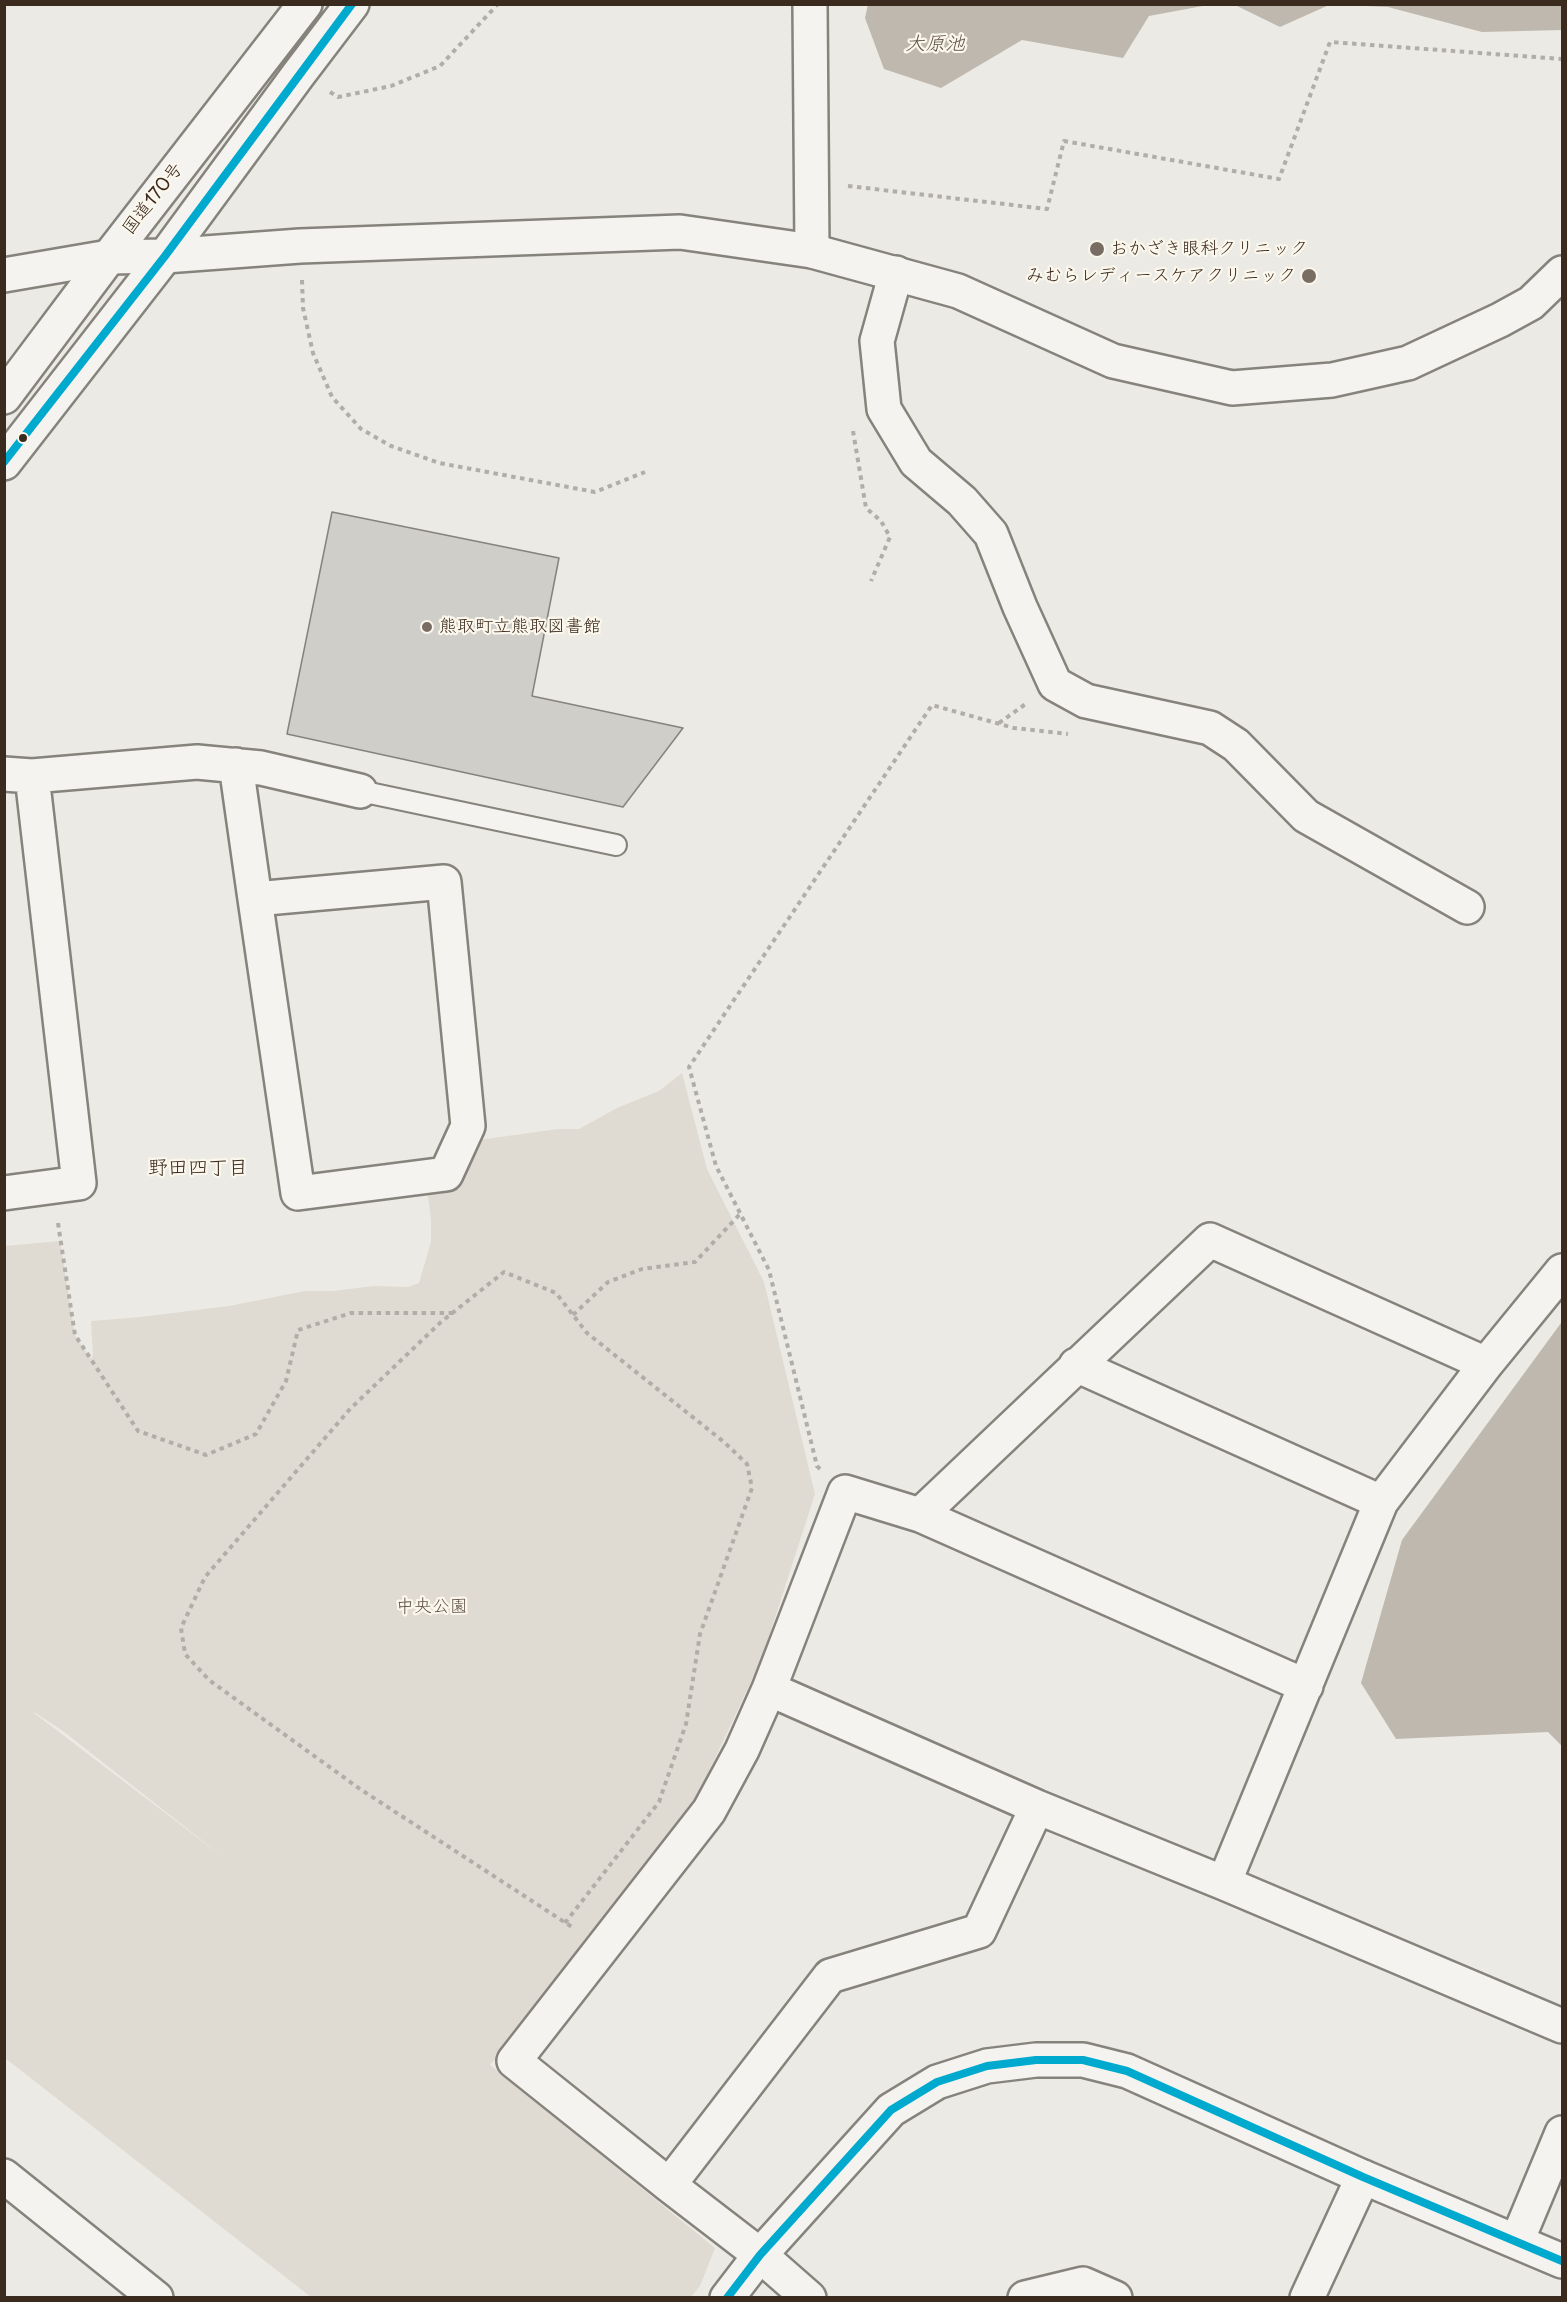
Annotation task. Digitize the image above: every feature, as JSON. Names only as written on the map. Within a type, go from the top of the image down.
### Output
[{"type":"main road","name":"国道170号","points":[[4,397],[305,4]]},
{"type":"main road","points":[[4,463],[165,256],[352,4]]},
{"type":"main road","points":[[810,4],[812,251]]},
{"type":"main road","points":[[4,275],[109,257],[165,256],[300,246],[680,232],[812,251],[896,273],[958,291],[1113,361],[1232,388],[1332,380],[1408,363],[1531,303],[1563,273]]},
{"type":"main road","points":[[896,273],[877,341],[884,409],[916,462],[962,501],[991,534],[1020,607],[1055,684],[1086,701],[1210,728],[1236,745],[1306,816],[1467,907]]},
{"type":"main road","points":[[4,1193],[80,1183],[18,775],[197,762],[261,768],[360,791]]},
{"type":"main road","points":[[236,765],[255,899],[298,1193],[446,1174],[468,1126],[444,882],[255,899]]},
{"type":"main road","points":[[920,1515],[1210,1240],[1486,1365]]},
{"type":"main road","points":[[1224,1883],[1381,1502],[1486,1365],[1563,1271]]},
{"type":"main road","points":[[1076,1365],[1381,1502]]},
{"type":"main road","points":[[809,2298],[760,2255],[514,2061],[709,1811],[742,1750],[769,1689],[845,1492],[920,1515],[1306,1686]]},
{"type":"main road","points":[[769,1689],[1037,1807],[1563,2026]]},
{"type":"main road","points":[[669,2185],[830,1976],[979,1931],[1037,1807]]},
{"type":"main road","points":[[727,2298],[760,2255],[891,2110],[937,2082],[987,2066],[1036,2060],[1083,2060],[1126,2071],[1363,2177],[1563,2261]]},
{"type":"main road","points":[[1516,2241],[1563,2133]]},
{"type":"main road","points":[[1307,2298],[1363,2177]]},
{"type":"main road","points":[[7,2184],[156,2298]]},
{"type":"main road","points":[[1025,2298],[1083,2284],[1114,2298]]},
{"type":"lane","points":[[360,791],[616,845]]},
{"type":"path","points":[[298,75],[338,97],[391,86],[440,66],[498,4]]},
{"type":"path","points":[[847,186],[1047,209],[1064,141],[1279,179],[1330,42],[1563,59]]},
{"type":"path","points":[[300,246],[303,308],[313,353],[332,397],[361,429],[391,446],[439,463],[595,492],[645,472]]},
{"type":"path","points":[[852,427],[866,508],[881,520],[890,537],[871,581]]},
{"type":"path","points":[[845,1492],[817,1466],[769,1270],[716,1166],[689,1067],[932,705]]},
{"type":"path","points":[[52,1186],[75,1335],[138,1431],[206,1455],[256,1434],[286,1381],[298,1330],[351,1313],[453,1312]]},
{"type":"path","points":[[573,1315],[608,1282],[642,1269],[695,1262],[741,1213]]},
{"type":"path","points":[[504,1272],[555,1293],[573,1315],[587,1333],[724,1442],[747,1464],[752,1488],[700,1634],[686,1724],[659,1802],[565,1923],[360,1789],[209,1680],[185,1654],[181,1628],[205,1577],[350,1409],[453,1312],[504,1272]]},
{"type":"green space","name":"中央公園","points":[[682,1073],[707,1169],[764,1282],[815,1494],[762,1658],[696,1799],[569,1968],[490,2065],[715,2248],[700,2286],[691,2297],[311,2297],[5,2058],[4,1246],[60,1241],[75,1335],[91,1359],[93,1356],[91,1321],[229,1306],[305,1291],[333,1291],[374,1286],[408,1287],[419,1283],[431,1242],[427,1188],[479,1140],[558,1129],[579,1129],[617,1108],[659,1091]],"holes":[[[34,1712],[63,1731],[227,1860]]]},
{"type":"water","name":"大原池","points":[[868,4],[1208,5],[1149,16],[1123,58],[1022,40],[941,88],[884,69],[865,18]]},
{"type":"water","points":[[1235,5],[1329,5],[1280,27]]},
{"type":"water","points":[[1342,5],[1562,5],[1562,30],[1482,32],[1388,7]]},
{"type":"water","points":[[1561,1323],[1562,1746],[1548,1732],[1396,1739],[1361,1683],[1402,1540]]},
{"type":"building","name":"熊取町立熊取図書館","points":[[332,512],[559,558],[532,696],[683,728],[623,807],[287,734]]},
{"type":"transit line","points":[[4,462],[165,256],[352,4]]},
{"type":"transit line","points":[[727,2298],[760,2255],[891,2110],[937,2082],[987,2066],[1036,2060],[1083,2060],[1127,2071],[1363,2177],[1562,2261]]},
{"type":"place","name":"おかざき眼科クリニック","points":[[1097,249]]},
{"type":"place","name":"みむらレディースケアクリニック","points":[[1309,276]]},
{"type":"place","name":"熊取町立熊取図書館","points":[[427,627]]},
{"type":"district","name":"野田四丁目","points":[[198,1168]]}]
